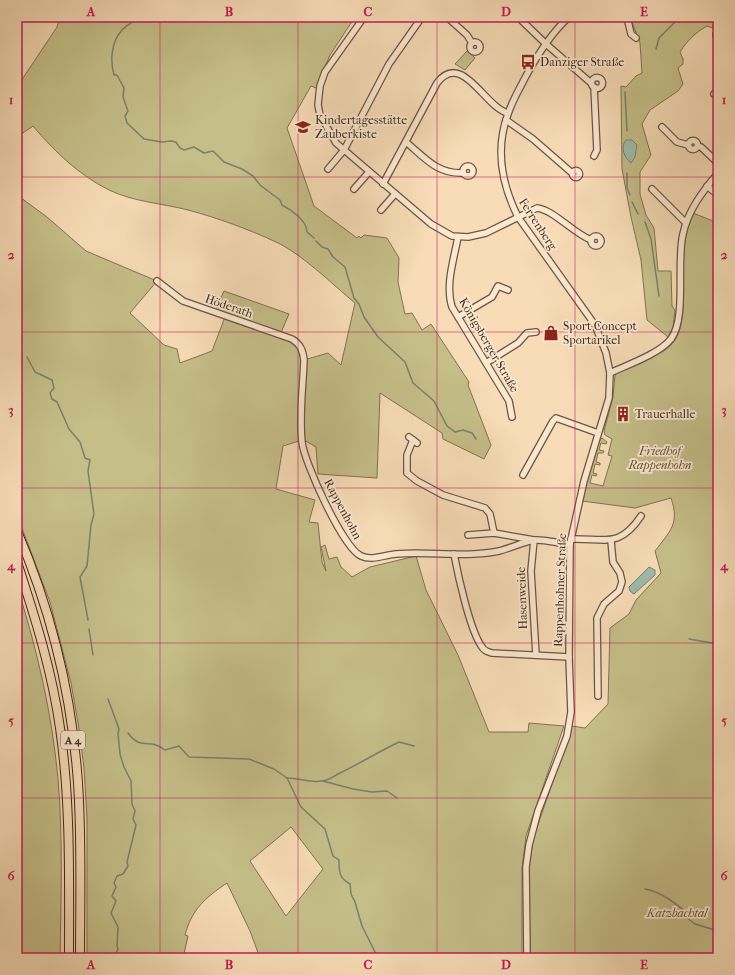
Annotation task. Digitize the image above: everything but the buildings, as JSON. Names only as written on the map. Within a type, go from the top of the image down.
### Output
[{"type":"highway","name":"A 4","points":[[17,531],[33,571],[54,641],[72,725],[80,818],[80,958]]},
{"type":"highway","name":"A 4","points":[[17,562],[44,644],[60,728],[69,827],[69,958]]},
{"type":"street","points":[[364,17],[325,72],[320,86],[318,105],[320,115],[330,135],[344,150],[394,194],[431,224],[445,233],[458,237],[468,237],[486,233],[532,209],[541,208],[580,235],[591,240]]},
{"type":"street","points":[[328,169],[344,150],[389,64],[422,17]]},
{"type":"street","points":[[447,17],[467,34],[472,43]]},
{"type":"street","points":[[518,17],[592,85],[597,150],[594,156]]},
{"type":"street","name":"Ferrenberg","points":[[569,17],[560,25],[546,44],[528,74],[508,113],[502,140],[502,165],[507,193],[518,217],[595,325],[603,343],[610,373]]},
{"type":"street","points":[[627,17],[631,34],[636,38]]},
{"type":"street","points":[[383,184],[437,83],[443,76],[451,73],[463,75],[496,107],[508,113]]},
{"type":"street","points":[[506,120],[533,139],[572,173]]},
{"type":"street","points":[[662,127],[677,142],[688,145],[690,141],[694,140],[698,146],[701,146],[718,163]]},
{"type":"street","points":[[406,142],[437,168],[450,173],[463,173]]},
{"type":"street","points":[[354,189],[369,172]]},
{"type":"street","points":[[610,373],[662,346],[675,332],[679,314],[680,249],[686,223],[694,206],[707,186],[718,174]]},
{"type":"street","points":[[707,186],[718,195]]},
{"type":"street","points":[[652,190],[686,223]]},
{"type":"street","points":[[381,210],[394,194]]},
{"type":"street","name":"Königsberger Straße","points":[[458,237],[449,295],[452,307],[509,401],[512,418]]},
{"type":"street","name":"Höderath","points":[[157,282],[183,301],[292,339],[298,343]]},
{"type":"street","points":[[458,317],[492,297],[498,286],[508,290]]},
{"type":"street","points":[[486,363],[518,343],[527,334],[536,332]]},
{"type":"street","name":"Rappenhohn","points":[[298,343],[304,353],[303,450],[314,479],[351,548],[360,556],[373,558],[413,553],[454,554],[498,551],[534,540]]},
{"type":"street","name":"Rappenhohner Straße","points":[[527,958],[526,867],[529,845],[538,811],[569,727],[571,712],[569,657],[571,541],[584,481],[609,398],[610,373]]},
{"type":"street","points":[[523,475],[556,418],[598,433]]},
{"type":"street","points":[[413,440],[408,455],[407,473],[417,482],[434,488],[452,498],[485,508],[490,514],[494,533]]},
{"type":"street","points":[[598,696],[597,618],[604,604],[619,591],[622,582],[620,573],[613,562],[611,541],[633,529],[641,516]]},
{"type":"street","name":"Rappenhohn","points":[[468,535],[494,533],[534,540],[611,541]]},
{"type":"street","name":"Hasenweide","points":[[534,540],[531,571],[536,655]]},
{"type":"street","points":[[454,554],[463,594],[475,634],[482,648],[492,653],[569,657]]},
{"type":"green space","points":[[60,17],[355,17],[330,55],[316,88],[311,86],[287,128],[314,206],[357,238],[359,236],[361,238],[364,235],[387,238],[399,258],[398,282],[405,314],[412,313],[422,330],[431,324],[469,382],[468,385],[491,445],[484,459],[443,439],[442,433],[380,393],[377,478],[318,474],[316,447],[304,440],[304,369],[299,441],[283,446],[276,489],[315,500],[309,522],[318,523],[322,562],[326,571],[321,547],[325,545],[329,559],[337,557],[341,567],[352,577],[370,567],[416,556],[426,590],[458,655],[489,732],[528,732],[529,723],[564,726],[526,836],[522,868],[522,958],[260,958],[250,931],[227,883],[206,899],[191,918],[185,935],[188,936],[183,958],[87,958],[87,818],[84,768],[79,729],[71,683],[50,602],[17,515],[17,195],[47,217],[86,251],[157,281],[130,313],[164,345],[177,349],[180,363],[212,351],[225,317],[214,313],[224,291],[289,314],[280,335],[298,343],[304,360],[328,353],[341,365],[355,303],[317,270],[286,247],[276,242],[244,228],[188,210],[128,197],[109,190],[98,184],[68,162],[33,126],[17,137],[17,87],[57,27]],"holes":[[[291,827],[323,869],[286,916],[250,861]]]},
{"type":"green space","points":[[630,17],[718,17],[718,30],[707,26],[695,34],[680,52],[683,59],[683,64],[678,68],[683,84],[678,91],[650,110],[642,124],[651,155],[640,172],[640,194],[646,215],[654,228],[658,271],[671,271],[672,306],[675,310],[673,327],[668,337],[647,320],[641,260],[622,169],[621,86],[626,87],[636,76],[642,73],[640,43]]},
{"type":"green space","points":[[467,51],[475,58],[465,70],[455,64]]},
{"type":"green space","points":[[693,213],[718,223],[718,958],[530,958],[529,869],[533,839],[572,726],[585,728],[608,704],[610,628],[629,614],[636,600],[661,573],[655,551],[669,532],[674,521],[674,507],[671,498],[635,508],[582,501],[593,458],[602,438],[607,442],[606,444],[601,443],[599,450],[604,451],[603,453],[598,453],[596,462],[600,463],[600,465],[595,464],[593,473],[597,474],[596,476],[592,475],[590,483],[603,486],[612,456],[608,455],[612,439],[605,435],[604,431],[613,397],[615,375],[669,347],[676,339],[680,329],[683,305],[683,252],[687,230]]},
{"type":"green space","points":[[17,586],[43,681],[52,730],[58,779],[61,846],[60,958],[17,958]]},
{"type":"shaded area","points":[[626,140],[632,140],[637,145],[635,157],[631,163],[626,158],[623,149]]},
{"type":"shaded area","points":[[649,567],[655,570],[655,575],[634,594],[630,591],[629,587]]},
{"type":"waterway","points":[[139,17],[118,35],[112,52],[114,75],[117,75],[124,88],[123,97],[128,111],[125,116],[127,123],[144,139],[162,142],[176,142],[180,148],[184,150],[194,147],[204,153],[213,151],[224,162],[242,169],[253,176],[260,185],[280,200],[282,205],[302,220],[307,232],[314,238]]},
{"type":"waterway","points":[[656,49],[659,38],[680,17]]},
{"type":"waterway","points":[[625,92],[627,131]]},
{"type":"waterway","points":[[627,173],[627,188],[630,195]]},
{"type":"waterway","points":[[632,202],[638,214]]},
{"type":"waterway","points":[[645,222],[651,239],[659,296]]},
{"type":"waterway","points":[[316,241],[322,247],[328,249],[333,257],[345,267],[354,298],[359,304],[364,317],[378,337],[405,362],[413,383],[434,401],[447,426],[455,432],[463,430],[472,433],[476,439]]},
{"type":"waterway","points":[[27,357],[35,372],[52,380],[54,388],[50,393],[52,399],[57,402],[69,429],[80,442],[85,458],[90,460],[88,471],[94,514],[91,525],[87,566],[80,577],[88,620]]},
{"type":"waterway","points":[[89,629],[93,655]]},
{"type":"waterway","points":[[689,639],[718,644]]},
{"type":"waterway","points":[[108,699],[119,729],[120,754],[124,767],[131,781],[132,804],[135,811],[133,819],[136,825],[127,862],[128,866],[123,874],[117,876],[114,883],[116,887],[112,896],[116,901],[111,913],[118,927],[118,949],[116,953],[118,958]]},
{"type":"waterway","points":[[128,733],[137,742],[159,746],[165,750],[179,746],[189,757],[249,759],[274,769],[287,778],[301,807],[325,829],[333,856],[339,860],[340,874],[350,884],[351,894],[362,926],[378,958]]},
{"type":"waterway","points":[[287,778],[313,781],[325,780],[332,778],[399,742],[414,746]]},
{"type":"waterway","points":[[323,781],[353,789],[372,792],[387,791],[397,798]]},
{"type":"waterway","points":[[645,889],[656,892],[672,901],[687,913],[687,918],[695,924],[718,931]]},
{"type":"place","name":"Danziger Straße","points":[[528,62]]},
{"type":"place","name":"Kindertagesstätte Zauberkiste","points":[[303,127]]},
{"type":"place","name":"Sport Concept Sportarikel","points":[[551,333]]},
{"type":"place","name":"Trauerhalle","points":[[623,414]]},
{"type":"park label","name":"Friedhof Rappenhohn","points":[[660,458]]},
{"type":"park label","name":"Katzbachtal","points":[[677,913]]}]
